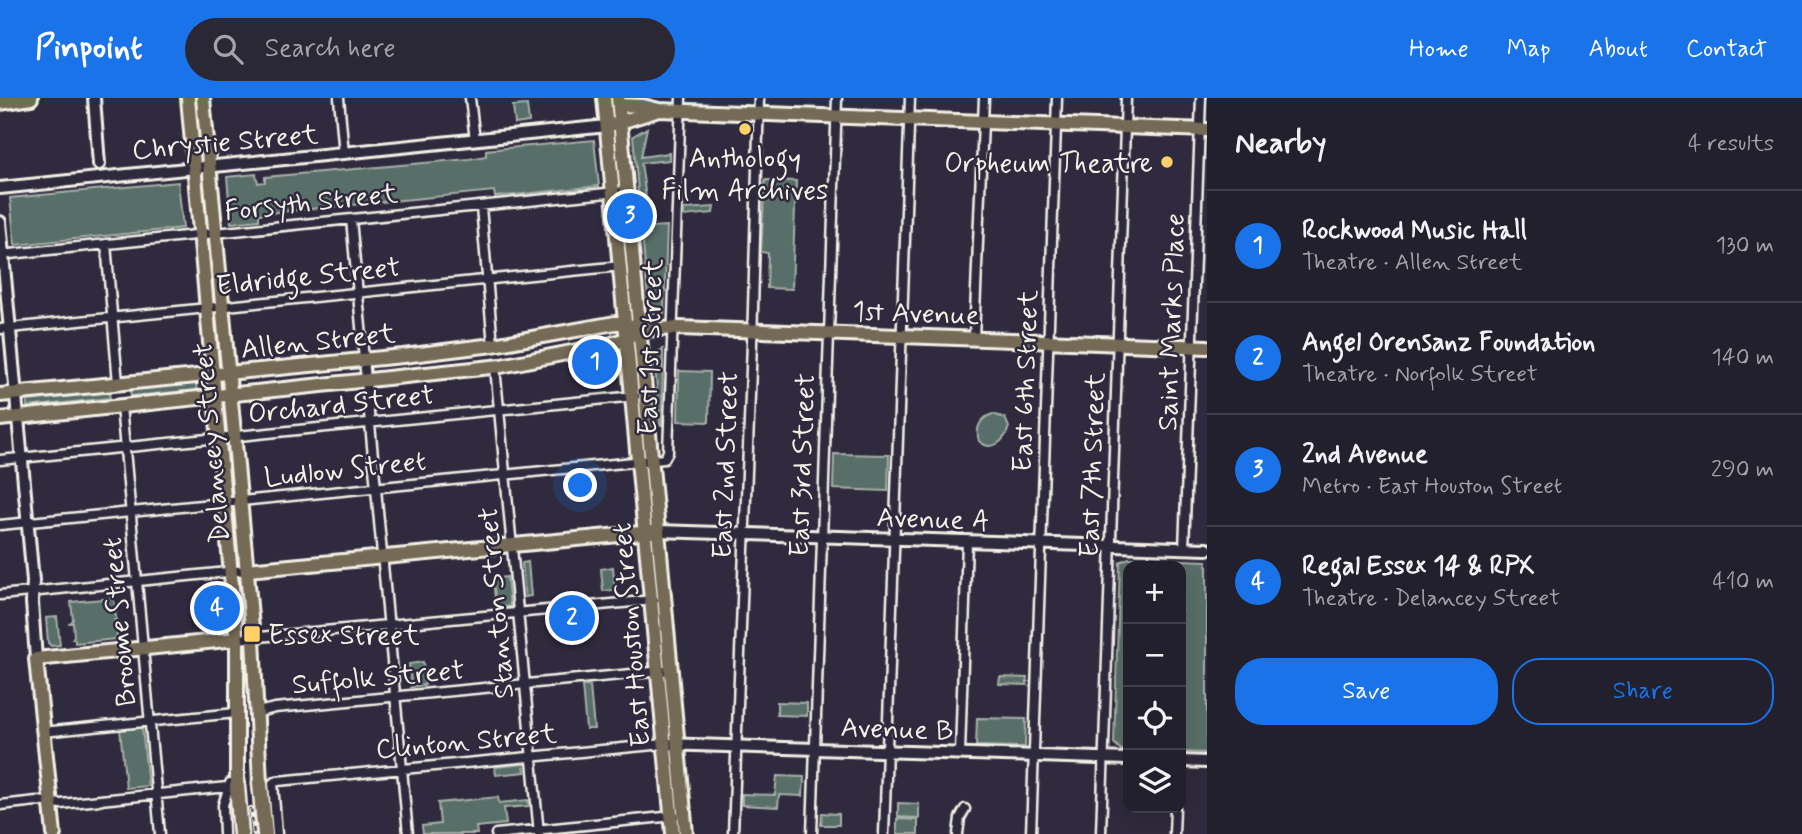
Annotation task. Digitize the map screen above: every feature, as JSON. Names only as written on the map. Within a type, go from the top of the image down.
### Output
[{"type":"highway","points":[[234,781],[242,834]]},
{"type":"highway","points":[[265,834],[262,802],[266,783]]},
{"type":"main road","points":[[0,103],[31,98]]},
{"type":"main road","points":[[94,98],[100,164]]},
{"type":"main road","name":"Delancey Street","points":[[188,98],[237,639],[234,781]]},
{"type":"main road","name":"Delancey Street","points":[[203,98],[266,783]]},
{"type":"main road","name":"East Houston Street","points":[[604,98],[614,124],[638,330],[638,462],[645,532],[657,600],[671,744],[677,815],[673,834]]},
{"type":"main road","points":[[619,101],[659,110]]},
{"type":"main road","name":"East Houston Street","points":[[614,124],[619,101]]},
{"type":"main road","points":[[614,124],[681,104],[758,114],[1203,130]]},
{"type":"main road","name":"Chrystie Street","points":[[0,188],[614,124]]},
{"type":"main road","name":"East Houston Street","points":[[620,192],[626,339],[652,461],[658,531],[657,600]]},
{"type":"main road","points":[[0,222],[5,328],[16,393],[22,457],[52,834]]},
{"type":"main road","points":[[625,323],[638,330],[626,339]]},
{"type":"main road","name":"Allen Street","points":[[0,395],[364,360],[493,345],[625,323]]},
{"type":"main road","name":"1st Avenue","points":[[638,330],[752,331],[1207,347]]},
{"type":"main road","name":"Allen Street","points":[[0,419],[495,367],[626,339]]},
{"type":"main road","points":[[247,570],[658,531]]},
{"type":"main road","name":"Avenue A","points":[[658,531],[1207,549]]},
{"type":"main road","points":[[36,659],[237,639]]},
{"type":"main road","name":"Avenue B","points":[[671,744],[1123,760]]},
{"type":"main road","points":[[1186,761],[1207,762]]},
{"type":"main road","name":"East Houston Street","points":[[677,815],[686,834]]},
{"type":"street","points":[[339,98],[344,154]]},
{"type":"street","points":[[470,98],[475,140]]},
{"type":"street","name":"East 2nd Street","points":[[733,834],[759,98]]},
{"type":"street","name":"East 3rd Street","points":[[812,834],[837,98]]},
{"type":"street","points":[[884,834],[910,98]]},
{"type":"street","points":[[974,338],[984,98]]},
{"type":"street","name":"East 6th Street","points":[[1031,834],[1057,98]]},
{"type":"street","name":"East 7th Street","points":[[1101,834],[1126,98]]},
{"type":"street","name":"Saint Marks Place","points":[[1184,549],[1191,346],[1203,130],[1201,98]]},
{"type":"street","name":"East 1st Street","points":[[652,461],[664,459],[668,452],[681,104]]},
{"type":"street","points":[[100,164],[100,178]]},
{"type":"street","name":"Forsyth Street","points":[[1,254],[620,192]]},
{"type":"street","points":[[481,206],[493,345]]},
{"type":"street","points":[[351,219],[408,834]]},
{"type":"street","points":[[106,244],[118,383]]},
{"type":"street","name":"Eldridge Street","points":[[5,328],[621,266]]},
{"type":"street","name":"Stanton Street","points":[[495,367],[538,831]]},
{"type":"street","name":"Orchard Street","points":[[0,460],[638,396]]},
{"type":"street","name":"Broome Street","points":[[121,407],[160,834]]},
{"type":"street","name":"Ludlow Street","points":[[0,525],[652,461]]},
{"type":"street","points":[[960,753],[967,542]]},
{"type":"street","points":[[0,595],[247,570]]},
{"type":"street","points":[[237,639],[657,600]]},
{"type":"street","name":"Suffolk Street","points":[[258,712],[664,671]]},
{"type":"street","points":[[43,734],[236,713]]},
{"type":"street","name":"Clinton Street","points":[[266,783],[671,744]]},
{"type":"street","points":[[0,805],[49,802],[61,804],[156,794],[234,781]]},
{"type":"street","name":"Delancey Street","points":[[224,834],[222,808],[234,781]]},
{"type":"street","name":"Delancey Street","points":[[266,783],[277,834]]},
{"type":"street","points":[[958,834],[960,818],[965,809]]},
{"type":"street","points":[[1174,834],[1175,813]]},
{"type":"street","points":[[496,834],[677,815]]},
{"type":"green space","points":[[527,105],[529,122],[515,124],[513,106]]},
{"type":"green space","points":[[647,128],[641,157],[669,153],[669,160],[641,163],[650,227],[667,226],[664,313],[650,313],[651,299],[648,299],[633,136]]},
{"type":"green space","points":[[594,140],[599,186],[495,197],[494,191],[259,214],[259,220],[231,223],[227,177],[256,174],[258,183],[265,182],[265,177],[469,159],[486,156],[486,150]]},
{"type":"green space","points":[[765,180],[796,181],[792,289],[767,288],[768,253],[761,252]]},
{"type":"green space","points":[[178,182],[183,228],[15,245],[10,198]]},
{"type":"green space","points":[[714,207],[713,213],[684,216],[684,209]]},
{"type":"green space","points":[[663,349],[662,425],[660,425],[654,354]]},
{"type":"green space","points":[[679,371],[710,372],[709,422],[678,421]]},
{"type":"green space","points":[[196,384],[197,390],[131,396],[130,390]]},
{"type":"green space","points":[[109,393],[110,398],[27,407],[27,401]]},
{"type":"green space","points":[[993,414],[1005,418],[1009,427],[1001,441],[989,446],[979,441],[978,432],[982,421]]},
{"type":"green space","points":[[834,454],[889,455],[888,491],[833,489]]},
{"type":"green space","points":[[1129,558],[1207,561],[1207,753],[1186,752],[1186,561],[1123,561],[1123,750],[1114,743],[1120,562]]},
{"type":"green space","points":[[528,562],[531,596],[525,597],[522,563]]},
{"type":"green space","points":[[613,567],[615,590],[603,591],[601,569]]},
{"type":"green space","points":[[507,577],[510,606],[496,608],[493,579]]},
{"type":"green space","points":[[113,598],[117,612],[117,620],[114,620],[115,630],[118,630],[116,639],[75,643],[75,639],[72,639],[73,623],[70,623],[73,620],[71,602]]},
{"type":"green space","points":[[57,617],[60,645],[51,646],[48,643],[46,618]]},
{"type":"green space","points":[[423,662],[425,685],[411,687],[409,664]]},
{"type":"green space","points":[[1000,677],[1027,678],[1027,685],[999,684]]},
{"type":"green space","points":[[582,686],[590,686],[594,729],[586,729]]},
{"type":"green space","points":[[777,702],[807,703],[807,716],[777,715]]},
{"type":"green space","points":[[977,718],[1026,719],[1025,747],[976,746]]},
{"type":"green space","points":[[142,727],[148,786],[126,788],[120,729]]},
{"type":"green space","points":[[524,764],[525,772],[496,775],[495,767]]},
{"type":"green space","points":[[777,776],[804,777],[803,796],[779,795],[778,807],[742,805],[742,794],[775,795]]},
{"type":"green space","points":[[498,797],[499,803],[528,800],[529,806],[504,808],[506,824],[476,827],[477,834],[423,834],[422,826],[440,824],[438,803]]},
{"type":"green space","points":[[898,803],[919,804],[919,818],[898,817]]},
{"type":"green space","points":[[822,813],[839,814],[839,825],[821,825]]},
{"type":"green space","points":[[897,819],[918,820],[918,834],[897,834]]},
{"type":"railway","points":[[251,808],[254,834]]},
{"type":"place","name":"Anthology Film Archives","points":[[745,129]]},
{"type":"place","name":"Orpheum Theatre","points":[[1167,162]]},
{"type":"place","name":"2nd Avenue","points":[[630,216]]},
{"type":"place","name":"Rockwood Music Hall","points":[[595,362]]},
{"type":"place","name":"Regal Essex 14 & RPX","points":[[217,608]]},
{"type":"place","name":"Angel Orensanz Foundation","points":[[572,618]]},
{"type":"place","name":"Essex Street","points":[[252,634]]}]
